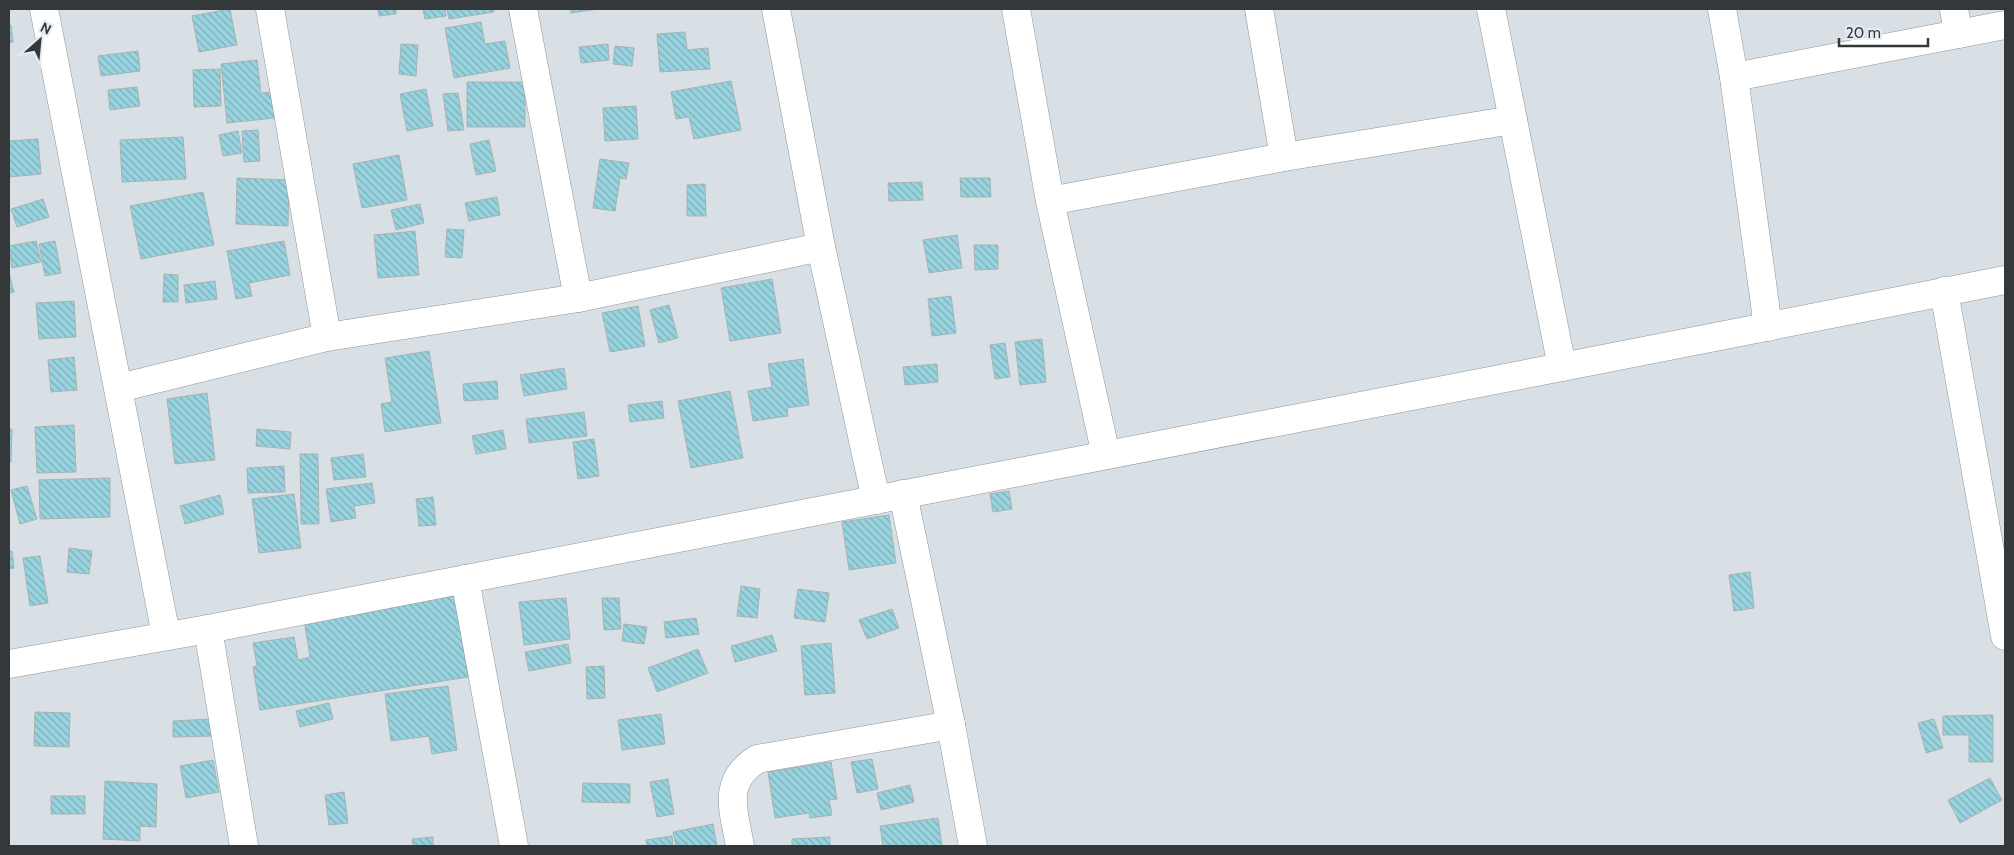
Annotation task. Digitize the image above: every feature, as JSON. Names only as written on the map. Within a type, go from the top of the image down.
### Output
[{"type":"street","points":[[44,9],[166,635]]},
{"type":"street","points":[[270,9],[327,337]]},
{"type":"street","points":[[522,9],[578,298]]},
{"type":"street","points":[[776,9],[821,247],[876,500]]},
{"type":"street","points":[[1016,9],[1050,201],[1106,455]]},
{"type":"street","points":[[1259,9],[1284,157]]},
{"type":"street","points":[[1491,9],[1562,367]]},
{"type":"street","points":[[1722,9],[1734,77],[1768,328]]},
{"type":"street","points":[[1734,77],[1956,21],[2005,25]]},
{"type":"street","points":[[1050,201],[1284,157],[1513,120]]},
{"type":"street","points":[[118,388],[327,337],[578,298],[821,247]]},
{"type":"street","points":[[9,664],[208,629],[1768,328],[2005,280]]},
{"type":"street","points":[[1944,291],[2005,635]]},
{"type":"street","points":[[903,494],[973,846]]},
{"type":"street","points":[[465,579],[514,846]]},
{"type":"street","points":[[208,629],[241,846]]},
{"type":"street","points":[[740,846],[732,803],[734,784],[744,767],[757,759],[950,726]]},
{"type":"building","points":[[230,9],[237,45],[199,52],[192,16]]},
{"type":"building","points":[[378,9],[396,9],[396,14],[379,16]]},
{"type":"building","points":[[423,9],[445,9],[446,16],[425,19]]},
{"type":"building","points":[[447,9],[494,9],[494,12],[449,19]]},
{"type":"building","points":[[570,9],[599,9],[571,13]]},
{"type":"building","points":[[481,22],[485,44],[505,41],[510,68],[454,78],[445,28]]},
{"type":"building","points":[[11,25],[13,42],[9,43],[9,26]]},
{"type":"building","points":[[685,32],[687,50],[708,48],[710,69],[660,72],[657,34]]},
{"type":"building","points":[[401,44],[418,45],[416,76],[399,74]]},
{"type":"building","points":[[608,44],[609,60],[581,63],[579,47]]},
{"type":"building","points":[[615,46],[634,48],[632,66],[613,64]]},
{"type":"building","points":[[138,51],[140,71],[101,76],[98,56]]},
{"type":"building","points":[[257,60],[261,93],[272,92],[275,118],[227,123],[221,64]]},
{"type":"building","points":[[220,69],[221,106],[194,107],[193,70]]},
{"type":"building","points":[[731,81],[741,130],[694,139],[689,117],[676,119],[671,92]]},
{"type":"building","points":[[467,82],[525,82],[525,127],[467,127]]},
{"type":"building","points":[[137,87],[140,106],[110,110],[108,90]]},
{"type":"building","points":[[426,89],[433,126],[407,131],[400,94]]},
{"type":"building","points":[[458,93],[464,130],[448,131],[443,94]]},
{"type":"building","points":[[636,106],[638,139],[605,141],[603,108]]},
{"type":"building","points":[[258,130],[260,161],[244,162],[242,131]]},
{"type":"building","points":[[238,131],[242,153],[223,156],[219,135]]},
{"type":"building","points":[[183,137],[186,179],[122,182],[120,140]]},
{"type":"building","points":[[38,139],[41,174],[9,177],[9,141]]},
{"type":"building","points":[[489,140],[496,171],[476,175],[470,144]]},
{"type":"building","points":[[399,155],[407,200],[362,208],[353,164]]},
{"type":"building","points":[[600,159],[629,163],[626,179],[620,178],[615,211],[593,208]]},
{"type":"building","points":[[237,178],[289,180],[288,226],[236,224]]},
{"type":"building","points":[[960,178],[990,178],[991,197],[961,197]]},
{"type":"building","points":[[922,182],[923,200],[889,201],[888,183]]},
{"type":"building","points":[[705,184],[706,216],[687,216],[687,185]]},
{"type":"building","points":[[203,192],[214,245],[141,259],[130,206]]},
{"type":"building","points":[[497,197],[500,215],[469,221],[465,203]]},
{"type":"building","points":[[43,199],[49,217],[17,227],[11,209]]},
{"type":"building","points":[[420,204],[424,223],[396,230],[391,210]]},
{"type":"building","points":[[447,229],[464,230],[462,258],[445,257]]},
{"type":"building","points":[[415,231],[419,275],[378,278],[374,235]]},
{"type":"building","points":[[957,235],[962,268],[929,273],[923,240]]},
{"type":"building","points":[[36,241],[41,262],[12,268],[9,246]]},
{"type":"building","points":[[55,241],[61,273],[45,276],[39,244]]},
{"type":"building","points":[[284,241],[290,275],[249,283],[252,296],[236,299],[227,251]]},
{"type":"building","points":[[974,245],[998,245],[998,269],[975,270]]},
{"type":"building","points":[[9,273],[14,292],[9,293]]},
{"type":"building","points":[[164,274],[178,275],[178,302],[163,302]]},
{"type":"building","points":[[772,279],[781,333],[730,341],[721,288]]},
{"type":"building","points":[[215,281],[217,299],[186,303],[184,285]]},
{"type":"building","points":[[951,296],[956,333],[932,336],[928,299]]},
{"type":"building","points":[[74,301],[76,337],[39,339],[36,303]]},
{"type":"building","points":[[669,305],[678,338],[659,343],[650,310]]},
{"type":"building","points":[[638,306],[645,346],[610,352],[602,313]]},
{"type":"building","points":[[1042,339],[1046,382],[1020,385],[1015,342]]},
{"type":"building","points":[[1005,343],[1010,377],[995,379],[990,345]]},
{"type":"building","points":[[429,351],[441,423],[385,432],[381,404],[392,402],[385,358]]},
{"type":"building","points":[[74,357],[77,390],[51,392],[48,360]]},
{"type":"building","points":[[803,359],[809,405],[787,408],[788,416],[753,421],[748,391],[772,387],[768,364]]},
{"type":"building","points":[[937,364],[938,382],[905,385],[903,367]]},
{"type":"building","points":[[564,368],[567,389],[524,396],[520,375]]},
{"type":"building","points":[[497,381],[498,399],[464,401],[463,384]]},
{"type":"building","points":[[730,391],[743,458],[691,468],[678,401]]},
{"type":"building","points":[[207,393],[215,460],[175,464],[167,399]]},
{"type":"building","points":[[662,401],[664,418],[630,422],[628,405]]},
{"type":"building","points":[[584,412],[587,436],[529,443],[526,419]]},
{"type":"building","points":[[74,425],[76,472],[37,473],[35,427]]},
{"type":"building","points":[[9,429],[12,429],[11,462],[9,462]]},
{"type":"building","points":[[257,429],[291,432],[290,449],[256,446]]},
{"type":"building","points":[[503,430],[506,449],[476,454],[472,436]]},
{"type":"building","points":[[594,439],[599,476],[578,479],[573,442]]},
{"type":"building","points":[[300,454],[318,454],[319,524],[301,524]]},
{"type":"building","points":[[363,454],[366,477],[334,480],[331,458]]},
{"type":"building","points":[[284,466],[285,492],[248,493],[247,468]]},
{"type":"building","points":[[110,478],[110,517],[40,519],[39,480]]},
{"type":"building","points":[[372,483],[375,503],[354,506],[356,518],[331,522],[326,489]]},
{"type":"building","points":[[27,486],[37,519],[20,524],[11,490]]},
{"type":"building","points":[[1009,491],[1012,509],[993,512],[990,494]]},
{"type":"building","points":[[294,494],[301,548],[259,553],[252,499]]},
{"type":"building","points":[[220,495],[224,514],[185,524],[180,506]]},
{"type":"building","points":[[433,497],[436,525],[419,526],[416,499]]},
{"type":"building","points":[[889,515],[896,563],[849,570],[842,522]]},
{"type":"building","points":[[69,548],[92,551],[89,574],[67,572]]},
{"type":"building","points":[[12,551],[14,568],[9,569],[9,552]]},
{"type":"building","points":[[40,556],[48,603],[30,606],[23,558]]},
{"type":"building","points":[[1750,572],[1754,608],[1734,611],[1729,575]]},
{"type":"building","points":[[741,586],[760,589],[757,618],[737,616]]},
{"type":"building","points":[[798,589],[829,593],[825,622],[794,618]]},
{"type":"building","points":[[455,596],[468,677],[260,710],[253,667],[257,666],[253,643],[294,637],[298,660],[310,657],[304,619]]},
{"type":"building","points":[[566,598],[570,639],[524,645],[519,602]]},
{"type":"building","points":[[602,598],[619,598],[621,629],[604,630]]},
{"type":"building","points":[[892,609],[899,628],[867,639],[859,620]]},
{"type":"building","points":[[696,618],[699,634],[666,638],[664,622]]},
{"type":"building","points":[[624,624],[647,627],[644,644],[622,641]]},
{"type":"building","points":[[772,635],[777,651],[735,662],[731,646]]},
{"type":"building","points":[[831,643],[835,693],[805,695],[801,646]]},
{"type":"building","points":[[568,644],[571,663],[529,671],[525,652]]},
{"type":"building","points":[[698,649],[708,673],[657,692],[648,668]]},
{"type":"building","points":[[604,666],[605,698],[587,699],[586,667]]},
{"type":"building","points":[[448,686],[457,750],[432,754],[429,736],[391,741],[385,694]]},
{"type":"building","points":[[329,703],[333,719],[300,727],[296,711]]},
{"type":"building","points":[[35,712],[70,713],[69,747],[34,746]]},
{"type":"building","points":[[661,714],[665,744],[622,750],[618,720]]},
{"type":"building","points":[[1993,715],[1993,762],[1969,762],[1969,735],[1943,735],[1943,716]]},
{"type":"building","points":[[210,719],[211,736],[173,737],[173,721]]},
{"type":"building","points":[[1934,719],[1943,748],[1926,753],[1918,723]]},
{"type":"building","points":[[872,759],[878,789],[857,793],[851,762]]},
{"type":"building","points":[[213,760],[219,792],[186,798],[180,766]]},
{"type":"building","points":[[831,762],[837,799],[829,800],[832,815],[810,818],[809,813],[775,818],[768,772]]},
{"type":"building","points":[[1990,778],[2002,800],[1960,823],[1948,800]]},
{"type":"building","points":[[668,779],[674,814],[657,817],[650,782]]},
{"type":"building","points":[[105,781],[157,784],[156,827],[140,826],[140,841],[103,839]]},
{"type":"building","points":[[583,783],[630,784],[630,803],[582,802]]},
{"type":"building","points":[[910,785],[914,802],[881,810],[877,793]]},
{"type":"building","points":[[344,792],[348,823],[329,825],[325,795]]},
{"type":"building","points":[[51,796],[85,796],[85,814],[51,814]]},
{"type":"building","points":[[938,818],[942,846],[883,846],[880,826]]},
{"type":"building","points":[[713,824],[717,846],[676,846],[673,832]]},
{"type":"building","points":[[672,836],[673,846],[647,846],[646,840]]},
{"type":"building","points":[[433,837],[433,846],[413,846],[412,839]]},
{"type":"building","points":[[830,837],[830,846],[792,846],[792,839]]}]
